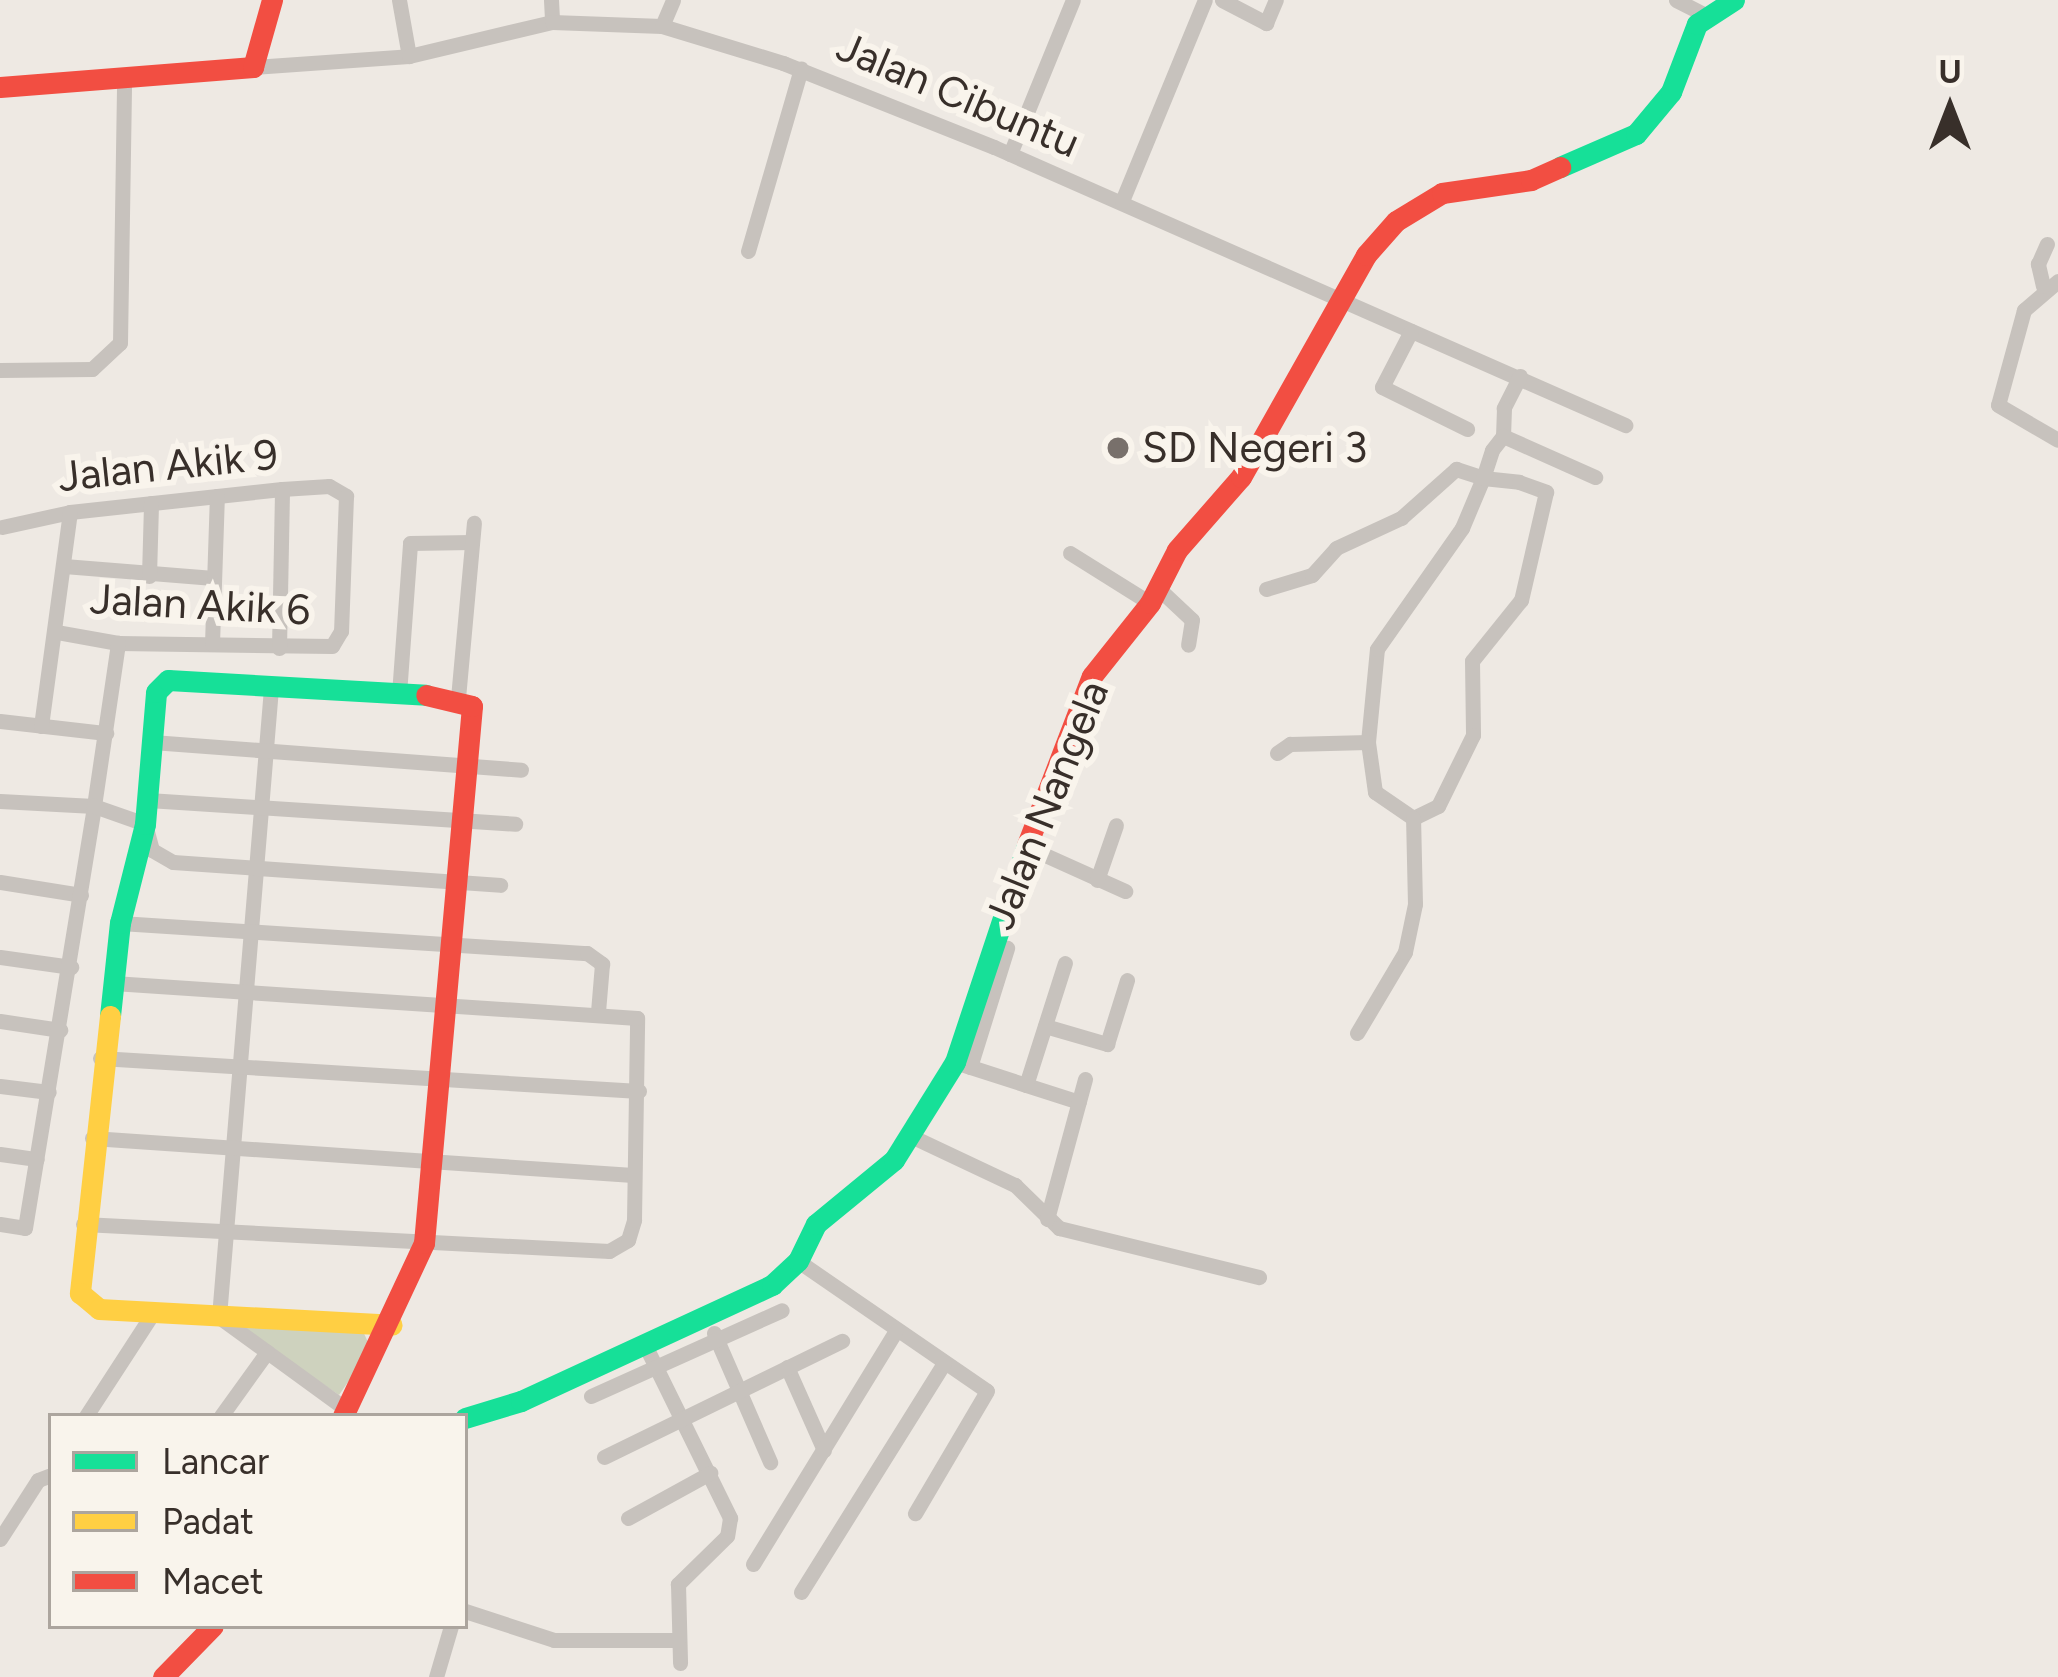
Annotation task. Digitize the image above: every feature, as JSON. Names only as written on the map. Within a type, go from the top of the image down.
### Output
[{"type":"street","points":[[0,87],[253,67],[272,0]]},
{"type":"street","points":[[399,0],[409,56]]},
{"type":"street","points":[[551,0],[552,22]]},
{"type":"street","points":[[662,26],[673,0]]},
{"type":"street","points":[[1010,154],[1073,0]]},
{"type":"street","points":[[1122,201],[1205,0]]},
{"type":"street","points":[[1222,0],[1266,23],[1276,0]]},
{"type":"street","points":[[1676,0],[1707,16]]},
{"type":"street","name":"Jalan Nangela","points":[[468,1417],[645,1346],[712,1329],[772,1286],[798,1261],[816,1224],[913,1137],[962,1065],[1025,846],[1091,676],[1155,596],[1177,550],[1241,477],[1337,296],[1396,220],[1442,193],[1531,180],[1636,134],[1672,92],[1681,53],[1707,16],[1734,0]]},
{"type":"street","name":"Jalan Cibuntu","points":[[253,67],[409,56],[552,22],[662,26],[801,69],[1010,154],[1625,425]]},
{"type":"street","points":[[748,250],[801,69]]},
{"type":"street","points":[[0,370],[92,370],[120,343],[124,79]]},
{"type":"street","points":[[2047,244],[2038,264],[2051,284],[2009,348],[1998,405],[2058,440]]},
{"type":"street","points":[[1411,331],[1382,387],[1467,429]]},
{"type":"street","points":[[1413,818],[1375,792],[1369,742],[1381,635],[1462,528],[1503,436],[1504,408],[1520,376]]},
{"type":"street","points":[[1503,436],[1595,477]]},
{"type":"street","points":[[1266,589],[1312,575],[1336,548],[1401,518],[1456,469],[1538,488],[1547,499],[1521,600],[1472,661],[1473,735],[1438,806],[1413,818]]},
{"type":"street","points":[[279,648],[282,489]]},
{"type":"street","name":"Jalan Akik 9","points":[[1,528],[70,512],[151,503],[282,489],[343,491],[338,641]]},
{"type":"street","points":[[212,644],[217,496]]},
{"type":"street","points":[[149,576],[151,503]]},
{"type":"street","points":[[41,726],[70,512]]},
{"type":"street","points":[[458,698],[474,523]]},
{"type":"street","points":[[399,694],[410,543],[472,542]]},
{"type":"street","points":[[1070,553],[1192,620],[1188,645]]},
{"type":"street","points":[[64,566],[214,578]]},
{"type":"street","name":"Jalan Akik 6","points":[[56,632],[118,643],[279,648],[338,641]]},
{"type":"street","points":[[0,1224],[25,1228],[71,967],[118,643]]},
{"type":"street","points":[[351,1413],[392,1325],[424,1243],[472,706],[458,698],[168,680],[156,692],[142,815],[100,1058],[83,1224],[83,1300],[99,1309],[392,1325]]},
{"type":"street","points":[[219,1317],[238,1148],[271,688]]},
{"type":"street","points":[[0,721],[106,733]]},
{"type":"street","points":[[152,742],[521,770]]},
{"type":"street","points":[[1277,754],[1290,744],[1369,742]]},
{"type":"street","points":[[0,802],[96,806],[142,815],[260,807],[515,824]]},
{"type":"street","points":[[142,815],[158,857],[500,885]]},
{"type":"street","points":[[1357,1033],[1405,952],[1415,904],[1413,818]]},
{"type":"street","points":[[1097,880],[1116,825]]},
{"type":"street","points":[[1025,846],[1125,891]]},
{"type":"street","points":[[0,882],[81,895]]},
{"type":"street","points":[[120,923],[450,941],[594,955],[603,971],[598,1012]]},
{"type":"street","points":[[1007,948],[962,1065],[1079,1102]]},
{"type":"street","points":[[0,957],[71,967]]},
{"type":"street","points":[[1026,1084],[1065,963]]},
{"type":"street","points":[[1045,1026],[1107,1044],[1127,980]]},
{"type":"street","points":[[83,1224],[618,1249],[633,1227],[640,1021],[598,1012],[446,1000],[113,983]]},
{"type":"street","points":[[0,1022],[60,1030]]},
{"type":"street","points":[[100,1058],[639,1091]]},
{"type":"street","points":[[1047,1219],[1084,1079]]},
{"type":"street","points":[[0,1085],[49,1092]]},
{"type":"street","points":[[913,1137],[1015,1185],[1047,1219],[1084,1235],[1259,1277]]},
{"type":"street","points":[[91,1138],[633,1174]]},
{"type":"street","points":[[0,1154],[37,1159]]},
{"type":"street","points":[[798,1261],[987,1398],[915,1513]]},
{"type":"street","points":[[592,1396],[658,1366],[712,1329],[782,1310]]},
{"type":"street","points":[[88,1413],[154,1313]]},
{"type":"street","points":[[219,1317],[347,1413]]},
{"type":"street","points":[[712,1329],[770,1462]]},
{"type":"street","points":[[753,1564],[896,1331]]},
{"type":"street","points":[[604,1457],[842,1340]]},
{"type":"street","points":[[645,1346],[710,1473],[731,1526],[680,1578],[680,1664]]},
{"type":"street","points":[[223,1413],[267,1352]]},
{"type":"street","points":[[801,1592],[944,1363]]},
{"type":"street","points":[[787,1367],[824,1450]]},
{"type":"street","points":[[628,1518],[710,1473]]},
{"type":"street","points":[[0,1539],[38,1480],[48,1476]]},
{"type":"street","points":[[468,1612],[554,1640],[678,1640]]},
{"type":"street","points":[[163,1677],[209,1629]]},
{"type":"street","points":[[436,1677],[450,1629]]},
{"type":"green space","points":[[243,1322],[362,1329],[371,1349],[339,1395],[239,1327]]},
{"type":"traffic: fast","points":[[1560,167],[1636,134],[1671,92],[1697,24],[1734,0]]},
{"type":"traffic: fast","points":[[110,1016],[120,923],[145,824],[156,692],[168,680],[426,695]]},
{"type":"traffic: fast","points":[[468,1417],[521,1401],[772,1285],[798,1261],[816,1224],[894,1160],[955,1062],[1027,845]]},
{"type":"traffic: slow","points":[[110,1016],[80,1293],[99,1309],[392,1325]]},
{"type":"traffic: jam","points":[[0,87],[253,67],[272,0]]},
{"type":"traffic: jam","points":[[1027,845],[1092,676],[1150,603],[1177,550],[1241,477],[1366,255],[1396,221],[1442,193],[1531,180],[1560,167]]},
{"type":"traffic: jam","points":[[344,1413],[424,1243],[472,706],[426,695]]},
{"type":"traffic: jam","points":[[163,1677],[210,1629]]},
{"type":"place","name":"SD Negeri 3","points":[[1118,448]]}]
